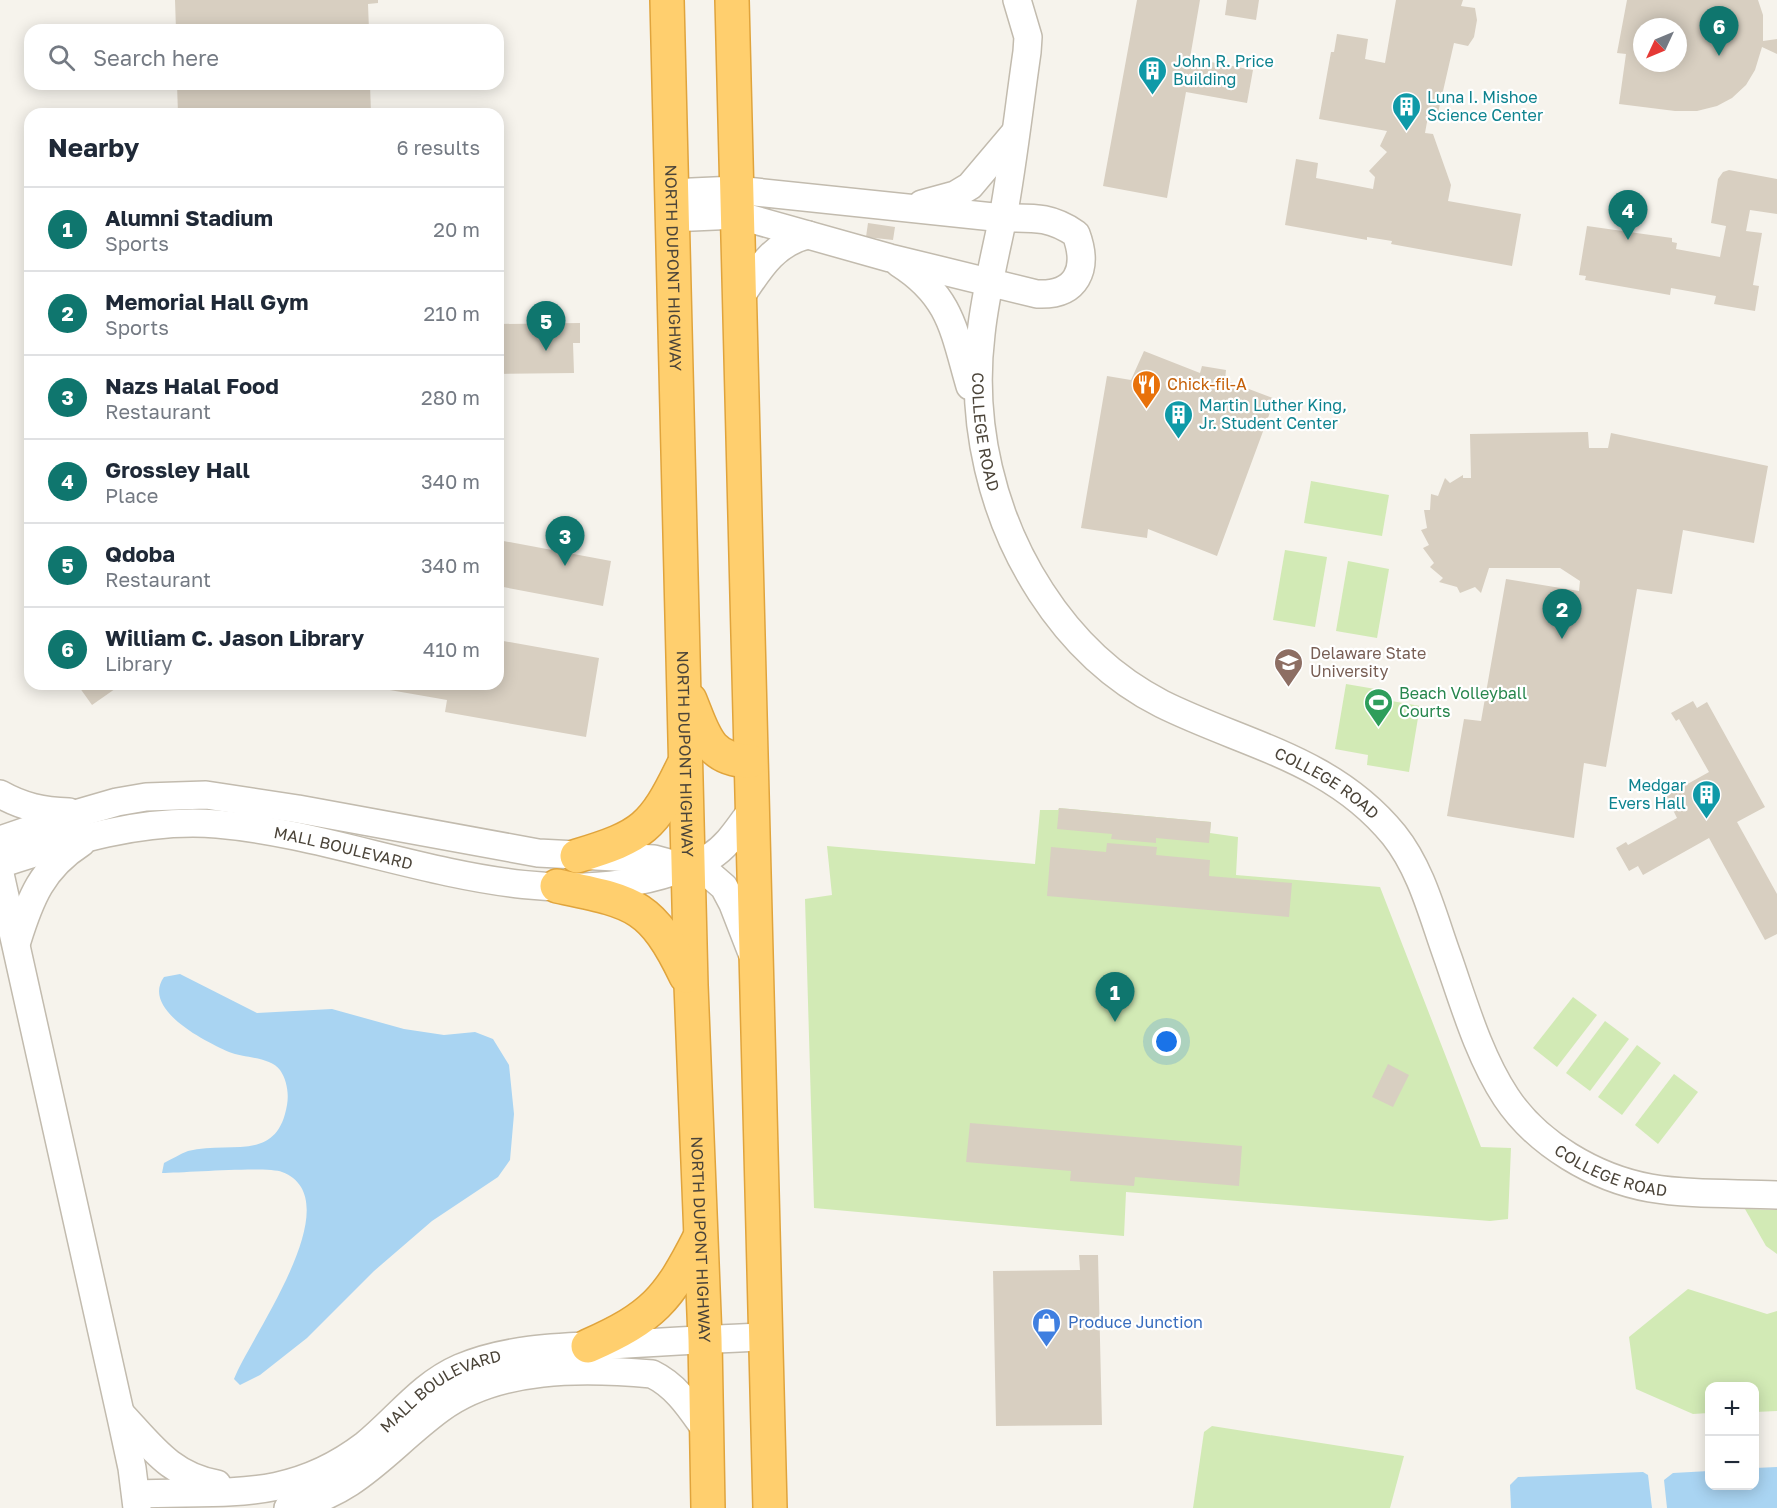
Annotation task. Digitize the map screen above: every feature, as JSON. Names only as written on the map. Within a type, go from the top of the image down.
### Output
[{"type":"highway","name":"NORTH DUPONT HIGHWAY","points":[[667,0],[670,205],[691,985],[705,1340],[708,1508]]},
{"type":"highway","points":[[732,0],[770,1508]]},
{"type":"highway","points":[[683,685],[706,739],[724,758],[750,761]]},
{"type":"highway","points":[[577,856],[613,845],[642,830],[663,807],[685,761]]},
{"type":"highway","points":[[557,886],[613,897],[652,919],[666,937],[691,985]]},
{"type":"highway","points":[[588,1346],[627,1329],[667,1294],[680,1278],[701,1236]]},
{"type":"street","points":[[990,281],[1003,218],[1027,52],[1028,37],[1017,0]]},
{"type":"street","points":[[906,208],[955,195],[970,186],[1015,133]]},
{"type":"street","points":[[981,331],[1005,308],[1037,294],[1062,292],[1072,284],[1079,272],[1082,260],[1076,234],[1032,203],[1009,173]]},
{"type":"street","points":[[670,205],[737,203],[906,208],[1056,221]]},
{"type":"street","points":[[737,203],[808,235],[890,258],[1037,294]]},
{"type":"street","points":[[739,299],[762,264],[776,250],[794,238],[808,235]]},
{"type":"street","points":[[890,258],[913,272],[942,301],[949,315],[979,418]]},
{"type":"street","name":"COLLEGE ROAD","points":[[990,281],[981,331],[979,418],[992,482],[1017,549],[1053,611],[1093,657],[1111,672],[1163,704],[1302,762],[1337,782],[1374,812],[1397,838],[1416,870],[1484,1054],[1503,1093],[1519,1116],[1576,1160],[1622,1181],[1664,1190],[1777,1195]]},
{"type":"street","points":[[0,794],[17,804],[40,811],[79,813]]},
{"type":"street","name":"MALL BOULEVARD","points":[[0,840],[79,813],[146,797],[206,795],[298,809],[519,850],[577,856],[654,859],[709,874],[724,886],[734,904],[756,964]]},
{"type":"street","name":"MALL BOULEVARD","points":[[0,864],[95,834],[151,825],[218,824],[311,840],[512,883],[557,886],[643,882],[709,858],[729,842],[752,810]]},
{"type":"street","points":[[16,944],[30,898],[69,851],[95,834]]},
{"type":"street","name":"MALL BOULEVARD","points":[[0,874],[121,1414],[137,1501],[256,1491],[303,1480],[334,1465],[366,1444],[420,1393],[459,1368],[524,1351],[765,1337]]},
{"type":"street","name":"MALL BOULEVARD","points":[[288,1508],[322,1497],[361,1475],[440,1408],[459,1397],[497,1381],[517,1376],[546,1373],[652,1374],[664,1380],[681,1395],[706,1430]]},
{"type":"street","points":[[121,1414],[161,1457],[188,1477],[256,1491]]},
{"type":"green space","points":[[1311,481],[1389,495],[1382,536],[1304,523]]},
{"type":"green space","points":[[1285,550],[1327,557],[1315,627],[1273,620]]},
{"type":"green space","points":[[1348,561],[1389,569],[1377,638],[1336,631]]},
{"type":"green space","name":"Beach Volleyball Courts","points":[[1346,684],[1387,691],[1386,700],[1420,706],[1409,772],[1367,765],[1368,755],[1335,749]]},
{"type":"green space","points":[[1059,808],[1211,822],[1210,833],[1238,837],[1236,875],[1380,887],[1481,1147],[1511,1148],[1508,1219],[1490,1221],[1126,1192],[1124,1236],[814,1208],[805,899],[832,895],[827,846],[1035,864],[1040,810],[1058,810]]},
{"type":"green space","points":[[1573,997],[1597,1015],[1557,1067],[1533,1048]]},
{"type":"green space","points":[[1605,1021],[1629,1039],[1590,1091],[1566,1073]]},
{"type":"green space","points":[[1637,1045],[1661,1063],[1622,1115],[1598,1097]]},
{"type":"green space","points":[[1674,1074],[1698,1092],[1658,1144],[1635,1125]]},
{"type":"green space","points":[[1745,1209],[1777,1210],[1777,1254],[1766,1246]]},
{"type":"green space","points":[[1688,1289],[1767,1314],[1777,1311],[1777,1411],[1759,1412],[1759,1382],[1705,1382],[1705,1413],[1693,1414],[1636,1389],[1629,1337]]},
{"type":"green space","points":[[1212,1426],[1404,1456],[1390,1508],[1193,1508],[1204,1432]]},
{"type":"water","points":[[180,974],[257,1013],[332,1009],[404,1029],[444,1035],[475,1032],[493,1039],[509,1065],[514,1114],[510,1160],[498,1177],[432,1221],[374,1271],[307,1338],[260,1375],[240,1385],[234,1379],[291,1270],[302,1238],[307,1210],[301,1187],[282,1172],[243,1170],[162,1173],[164,1163],[188,1151],[262,1143],[273,1136],[282,1123],[288,1101],[284,1078],[276,1066],[218,1047],[191,1032],[168,1012],[161,1001],[159,989],[164,977]]},
{"type":"water","points":[[1777,1467],[1777,1508],[1667,1508],[1664,1480],[1673,1473],[1705,1471],[1705,1490],[1759,1490],[1759,1468]]},
{"type":"water","points":[[1643,1472],[1648,1475],[1652,1508],[1511,1508],[1510,1485],[1518,1477]]},
{"type":"building","points":[[175,0],[378,0],[378,3],[368,4],[369,24],[176,24]]},
{"type":"building","name":"John R. Price Building","points":[[1137,0],[1200,0],[1190,58],[1253,70],[1247,103],[1186,92],[1167,198],[1103,186]]},
{"type":"building","points":[[1227,0],[1259,0],[1256,20],[1225,15]]},
{"type":"building","name":"Luna I. Mishoe Science Center","points":[[1396,0],[1463,0],[1461,6],[1475,8],[1477,20],[1474,37],[1468,46],[1454,43],[1438,113],[1429,111],[1425,133],[1433,134],[1451,185],[1448,201],[1521,214],[1512,266],[1391,244],[1392,241],[1367,237],[1367,240],[1285,225],[1296,159],[1318,163],[1316,178],[1373,189],[1375,177],[1369,171],[1387,152],[1380,146],[1387,131],[1319,119],[1331,52],[1334,52],[1337,34],[1368,39],[1365,59],[1385,63]]},
{"type":"building","points":[[1627,0],[1758,0],[1763,15],[1763,41],[1777,39],[1777,54],[1762,47],[1755,70],[1746,85],[1732,98],[1717,106],[1697,111],[1675,111],[1619,104],[1626,54],[1617,53]]},
{"type":"building","points":[[177,90],[370,90],[371,108],[178,108]]},
{"type":"building","points":[[1729,170],[1777,179],[1777,214],[1750,210],[1746,231],[1762,233],[1753,285],[1759,286],[1755,311],[1714,304],[1716,296],[1671,288],[1670,295],[1585,280],[1586,276],[1579,275],[1587,226],[1672,238],[1672,242],[1677,243],[1676,249],[1720,257],[1726,226],[1711,223],[1718,179],[1723,172]]},
{"type":"building","points":[[868,223],[895,227],[893,240],[866,237]]},
{"type":"building","points":[[580,323],[580,343],[573,343],[574,373],[504,374],[504,324]]},
{"type":"building","name":"Martin Luther King, Jr. Student Center","points":[[1144,351],[1200,373],[1202,366],[1226,370],[1225,380],[1275,399],[1217,556],[1148,529],[1147,538],[1081,528],[1107,376],[1131,380]]},
{"type":"building","points":[[1588,432],[1589,448],[1608,448],[1611,433],[1768,466],[1754,543],[1683,530],[1672,594],[1637,589],[1606,767],[1584,763],[1574,838],[1447,816],[1464,719],[1481,721],[1506,579],[1579,591],[1580,581],[1560,568],[1489,568],[1481,593],[1475,587],[1460,593],[1457,587],[1439,582],[1443,578],[1430,567],[1434,563],[1423,548],[1429,545],[1421,530],[1427,528],[1424,510],[1430,510],[1431,494],[1438,496],[1445,478],[1450,483],[1463,475],[1463,478],[1471,478],[1470,434]]},
{"type":"building","points":[[504,541],[611,561],[603,606],[504,587]]},
{"type":"building","points":[[504,641],[599,658],[586,737],[445,712],[447,700],[390,690],[504,690]]},
{"type":"building","points":[[81,690],[113,690],[92,705]]},
{"type":"building","name":"Medgar Evers Hall","points":[[1693,701],[1697,708],[1707,702],[1765,807],[1737,822],[1777,894],[1777,934],[1765,940],[1709,838],[1643,875],[1638,866],[1629,871],[1616,848],[1626,842],[1628,845],[1677,818],[1666,796],[1709,772],[1679,719],[1676,721],[1671,713]]},
{"type":"building","points":[[1059,808],[1211,822],[1209,843],[1156,838],[1156,843],[1111,839],[1112,834],[1057,829]]},
{"type":"building","points":[[1107,843],[1157,847],[1156,855],[1210,860],[1209,876],[1292,883],[1289,917],[1047,896],[1051,847],[1106,852]]},
{"type":"building","points":[[1388,1064],[1409,1075],[1393,1107],[1372,1097]]},
{"type":"building","points":[[970,1123],[1242,1146],[1239,1186],[1135,1177],[1134,1186],[1070,1181],[1071,1171],[966,1162]]},
{"type":"building","name":"Produce Junction","points":[[1079,1255],[1098,1255],[1102,1425],[996,1426],[993,1271],[1080,1270]]},
{"type":"place","name":"William C. Jason Library","points":[[1719,56]]},
{"type":"place","name":"John R. Price Building","points":[[1152,96]]},
{"type":"place","name":"Luna I. Mishoe Science Center","points":[[1406,132]]},
{"type":"place","name":"Grossley Hall","points":[[1628,240]]},
{"type":"place","name":"Qdoba","points":[[546,351]]},
{"type":"place","name":"Chick-fil-A","points":[[1146,410]]},
{"type":"place","name":"Martin Luther King, Jr. Student Center","points":[[1178,440]]},
{"type":"place","name":"Nazs Halal Food","points":[[565,566]]},
{"type":"place","name":"Memorial Hall Gym","points":[[1562,639]]},
{"type":"place","name":"Delaware State University","points":[[1289,688]]},
{"type":"place","name":"Beach Volleyball Courts","points":[[1378,728]]},
{"type":"place","name":"Medgar Evers Hall","points":[[1707,820]]},
{"type":"place","name":"Alumni Stadium","points":[[1115,1022]]},
{"type":"place","name":"Produce Junction","points":[[1047,1348]]}]
